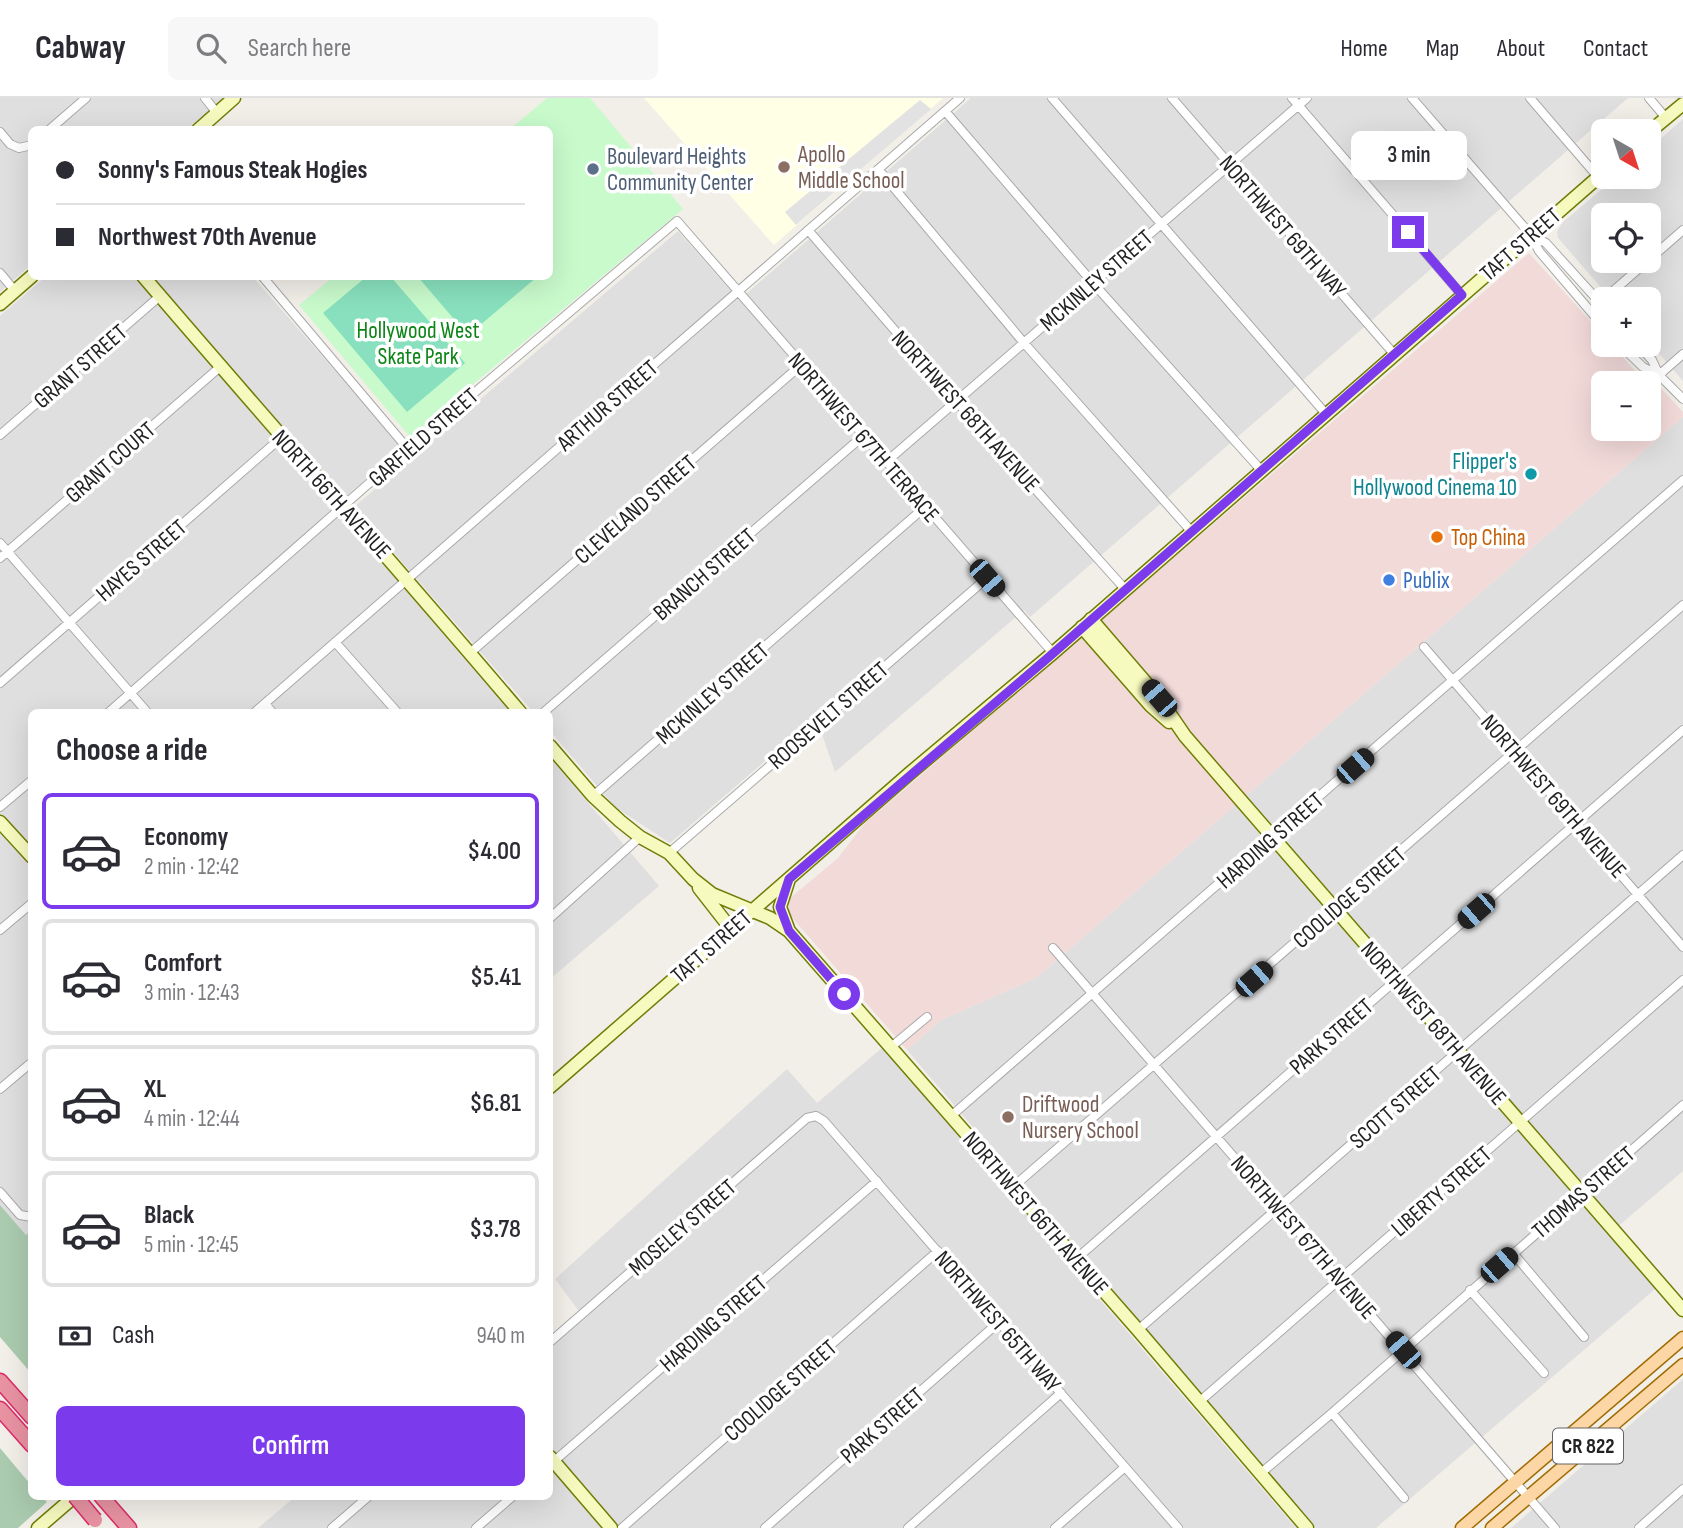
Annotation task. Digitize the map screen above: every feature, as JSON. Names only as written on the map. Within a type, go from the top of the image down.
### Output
[{"type":"highway","points":[[0,1381],[28,1412]]},
{"type":"highway","points":[[0,1409],[28,1441]]},
{"type":"highway","points":[[78,1500],[99,1524]]},
{"type":"highway","points":[[104,1500],[129,1528]]},
{"type":"main road","name":"CR 822","points":[[1462,1528],[1683,1338]]},
{"type":"main road","name":"CR 822","points":[[1492,1528],[1683,1365]]},
{"type":"street","points":[[54,126],[86,98]]},
{"type":"street","points":[[205,98],[217,113]]},
{"type":"street","points":[[202,126],[234,98]]},
{"type":"street","name":"ARTHUR STREET","points":[[259,709],[960,98]]},
{"type":"street","points":[[1052,98],[1326,414]]},
{"type":"street","name":"NORTHWEST 69TH WAY","points":[[1172,98],[1394,354]]},
{"type":"street","name":"MCKINLEY STREET","points":[[886,462],[1230,164],[1295,102],[1307,98]]},
{"type":"street","points":[[1412,98],[1531,235],[1539,251],[1591,312]]},
{"type":"street","points":[[1530,98],[1591,164]]},
{"type":"street","points":[[1649,98],[1666,118]]},
{"type":"street","points":[[1295,102],[1462,295]]},
{"type":"street","points":[[1661,122],[1683,103]]},
{"type":"street","points":[[944,111],[1093,283],[1261,470]]},
{"type":"street","points":[[0,132],[10,144],[19,148],[28,146]]},
{"type":"street","points":[[879,170],[1024,343],[1191,531]]},
{"type":"street","name":"TAFT STREET","points":[[553,1084],[1591,184]]},
{"type":"street","name":"NORTHWEST 67TH TERRACE","points":[[677,221],[1053,653]]},
{"type":"street","name":"GARFIELD STREET","points":[[112,709],[408,449],[677,221]]},
{"type":"street","name":"NORTHWEST 68TH AVENUE","points":[[807,230],[1125,589]]},
{"type":"street","points":[[1620,287],[1683,230]]},
{"type":"street","points":[[1531,235],[1546,243],[1591,290]]},
{"type":"street","points":[[0,273],[15,291]]},
{"type":"street","points":[[0,304],[28,280]]},
{"type":"street","name":"NORTH 66TH AVENUE","points":[[146,280],[408,579],[517,709]]},
{"type":"street","points":[[265,280],[408,449]]},
{"type":"street","name":"GRANT STREET","points":[[0,435],[160,296]]},
{"type":"street","points":[[1661,374],[1683,354]]},
{"type":"street","points":[[1633,357],[1650,371]]},
{"type":"street","name":"CLEVELAND STREET","points":[[470,653],[801,365]]},
{"type":"street","name":"GRANT COURT","points":[[0,558],[220,367]]},
{"type":"street","points":[[1661,378],[1683,399]]},
{"type":"street","name":"BRANCH STREET","points":[[547,709],[863,436]]},
{"type":"street","name":"HAYES STREET","points":[[0,683],[282,438]]},
{"type":"street","name":"HARDING STREET","points":[[951,1116],[1683,480]]},
{"type":"street","name":"MCKINLEY STREET","points":[[593,796],[925,507]]},
{"type":"street","points":[[0,543],[144,709]]},
{"type":"street","name":"ROOSEVELT STREET","points":[[669,853],[987,578]]},
{"type":"street","name":"COOLIDGE STREET","points":[[1013,1187],[1683,605]]},
{"type":"street","name":"NORTHWEST 68TH AVENUE","points":[[1087,623],[1159,698],[1185,736],[1683,1310]]},
{"type":"street","points":[[335,642],[394,709]]},
{"type":"street","name":"NORTHWEST 69TH AVENUE","points":[[1423,647],[1683,947]]},
{"type":"street","points":[[265,704],[269,709]]},
{"type":"street","name":"PARK STREET","points":[[1076,1259],[1683,730]]},
{"type":"street","points":[[553,749],[593,796],[640,837],[669,853],[693,879],[712,894],[753,910]]},
{"type":"street","points":[[0,807],[28,783]]},
{"type":"street","points":[[0,822],[28,852]]},
{"type":"street","points":[[553,915],[640,837]]},
{"type":"street","name":"SCOTT STREET","points":[[1138,1330],[1683,855]]},
{"type":"street","points":[[693,879],[731,929]]},
{"type":"street","points":[[789,879],[780,907],[789,931]]},
{"type":"street","points":[[0,930],[28,907]]},
{"type":"street","name":"NORTHWEST 66TH AVENUE","points":[[753,910],[789,931],[1138,1330],[1307,1528]]},
{"type":"street","name":"NORTHWEST 67TH AVENUE","points":[[1053,948],[1555,1528]]},
{"type":"street","name":"LIBERTY STREET","points":[[1199,1402],[1683,980]]},
{"type":"street","points":[[891,1047],[927,1017]]},
{"type":"street","points":[[0,1089],[28,1065]]},
{"type":"street","name":"THOMAS STREET","points":[[1261,1473],[1683,1105]]},
{"type":"street","name":"NORTHWEST 65TH WAY","points":[[816,1116],[824,1121],[877,1181],[1178,1528]]},
{"type":"street","name":"MOSELEY STREET","points":[[553,1339],[807,1118],[816,1116]]},
{"type":"street","name":"HARDING STREET","points":[[553,1459],[877,1181]]},
{"type":"street","points":[[0,1192],[20,1215],[28,1216]]},
{"type":"street","name":"COOLIDGE STREET","points":[[622,1528],[938,1251]]},
{"type":"street","points":[[1513,1253],[1584,1337]]},
{"type":"street","points":[[1470,1290],[1544,1373]]},
{"type":"street","name":"PARK STREET","points":[[765,1528],[999,1322]]},
{"type":"street","points":[[908,1528],[1061,1393]]},
{"type":"street","points":[[1332,1413],[1404,1498]]},
{"type":"street","points":[[553,1463],[611,1528]]},
{"type":"street","points":[[1055,1528],[1125,1467]]},
{"type":"street","points":[[1639,1528],[1683,1489]]},
{"type":"street","points":[[38,1528],[70,1500]]},
{"type":"street","points":[[332,1528],[364,1500]]},
{"type":"street","points":[[476,1528],[508,1500]]},
{"type":"shaded area","points":[[0,98],[225,98],[192,126],[28,126],[28,268],[0,292]]},
{"type":"shaded area","name":"Apollo Middle School","points":[[644,98],[943,98],[774,245]]},
{"type":"shaded area","points":[[971,98],[1628,98],[1604,119],[1591,119],[1591,130],[1030,617],[1024,610],[835,772],[816,717],[670,843],[615,807],[553,735],[553,709],[530,709],[354,507],[678,231],[739,300]]},
{"type":"shaded area","points":[[920,100],[931,109],[796,225],[785,212]]},
{"type":"shaded area","points":[[1683,119],[1683,381],[1661,356],[1661,287],[1601,287],[1558,238],[1557,232],[1562,223],[1602,189],[1661,189],[1661,138]]},
{"type":"shaded area","points":[[1529,253],[1591,322],[1591,357],[1623,357],[1635,371],[1591,371],[1591,441],[1655,441],[1036,978],[941,1020],[907,1050],[789,914],[789,899],[838,858],[864,824]]},
{"type":"shaded area","points":[[42,280],[256,280],[402,447],[334,507],[507,709],[28,709],[26,1235],[0,1205],[0,316]]},
{"type":"shaded area","points":[[1661,389],[1683,412],[1683,417],[1661,436]]},
{"type":"shaded area","points":[[1683,417],[1683,1171],[1608,1235],[1661,1284],[1376,1528],[1316,1528],[907,1050],[941,1020],[1036,978],[1655,441],[1661,441],[1661,436]]},
{"type":"shaded area","points":[[553,762],[659,886],[553,976]]},
{"type":"shaded area","points":[[883,1047],[1296,1528],[258,1528],[291,1500],[553,1500],[553,1346],[584,1318],[555,1279],[787,1069],[817,1103]]},
{"type":"shaded area","points":[[0,1205],[26,1235],[28,1233],[28,1370],[0,1337]]},
{"type":"shaded area","points":[[1683,1379],[1683,1528],[1511,1528]]},
{"type":"shaded area","points":[[0,1448],[28,1481],[28,1500],[47,1502],[18,1528],[0,1528]]},
{"type":"green space","name":"Hollywood West Skate Park","points":[[547,98],[590,98],[683,209],[410,437],[299,305],[329,280],[553,280],[553,126],[514,126]]},
{"type":"green space","points":[[362,280],[394,280],[465,363],[407,412],[323,313]]},
{"type":"green space","points":[[421,280],[533,280],[472,332],[465,332]]},
{"type":"place","name":"Apollo Middle School","points":[[784,167]]},
{"type":"place","name":"Boulevard Heights Community Center","points":[[593,169]]},
{"type":"place","name":"Flipper's Hollywood Cinema 10","points":[[1531,474]]},
{"type":"place","name":"Top China","points":[[1437,537]]},
{"type":"place","name":"Publix","points":[[1389,580]]},
{"type":"place","name":"Driftwood Nursery School","points":[[1008,1117]]},
{"type":"route","points":[[844,994],[789,931],[780,907],[789,879],[1050,656],[1462,295],[1408,232]]}]
